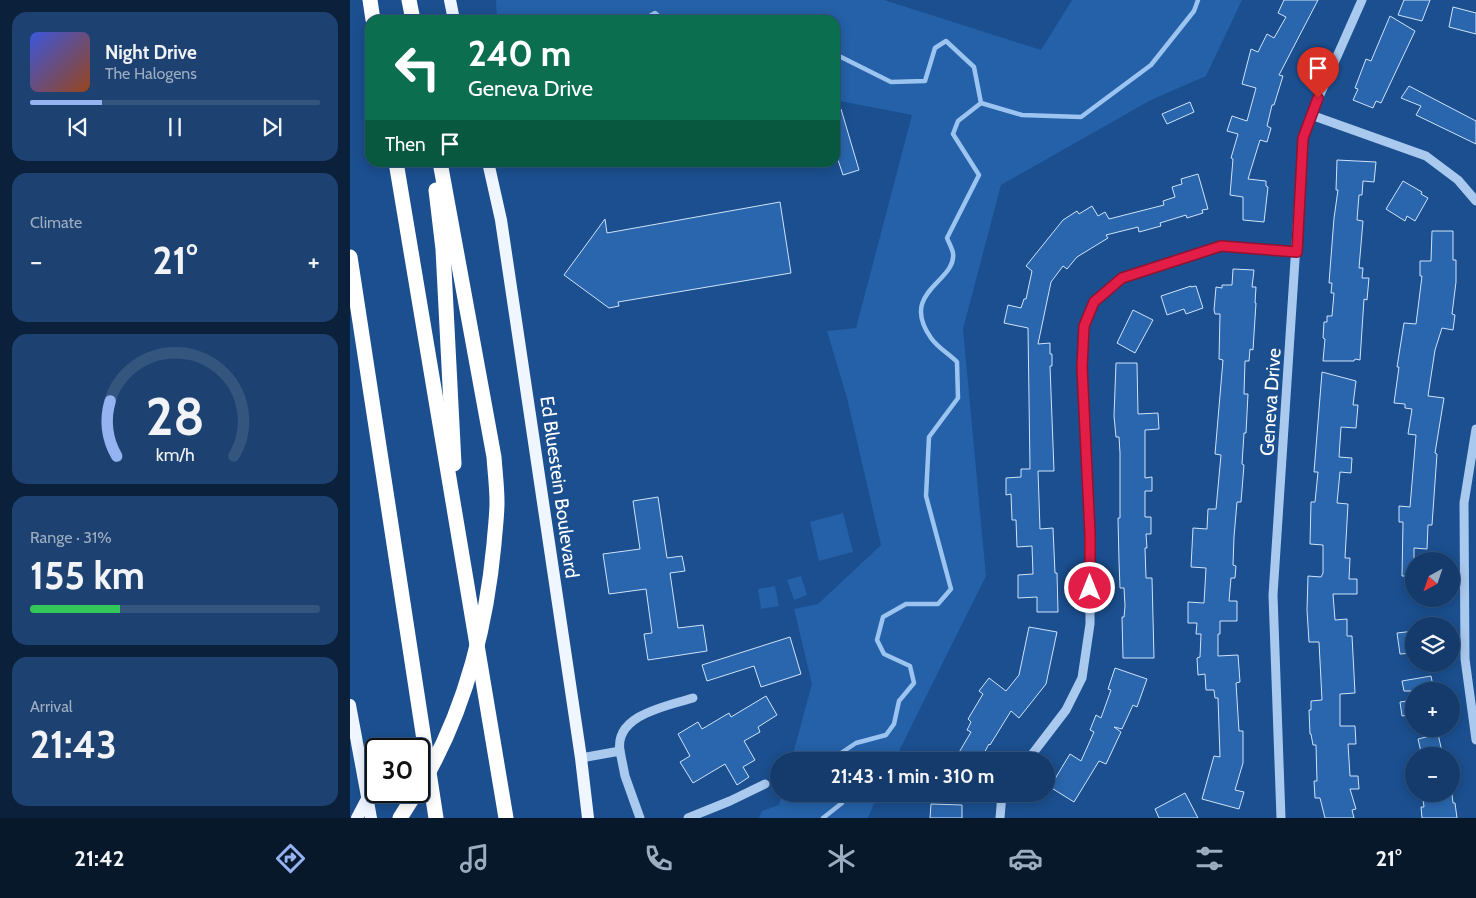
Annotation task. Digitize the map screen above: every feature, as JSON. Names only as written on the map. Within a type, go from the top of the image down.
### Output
[{"type":"highway","points":[[370,0],[372,15]]},
{"type":"highway","points":[[411,0],[413,15]]},
{"type":"highway","points":[[397,167],[506,818]]},
{"type":"highway","points":[[433,167],[443,249],[458,540]]},
{"type":"highway","points":[[430,768],[445,740],[460,703],[482,633],[497,502],[494,457],[441,167]]},
{"type":"highway","points":[[350,257],[436,818]]},
{"type":"highway","points":[[400,818],[410,803]]},
{"type":"main road","points":[[450,0],[453,15]]},
{"type":"main road","name":"Ed Bluestein Boulevard","points":[[489,167],[501,220],[581,758],[588,818]]},
{"type":"main road","points":[[350,705],[365,788]]},
{"type":"main road","points":[[357,818],[365,803]]},
{"type":"main road","points":[[368,803],[370,818]]},
{"type":"street","name":"Geneva Drive","points":[[1281,818],[1273,595],[1303,138],[1311,115],[1362,0]]},
{"type":"street","points":[[1311,115],[1426,156],[1458,180],[1476,201]]},
{"type":"street","points":[[1034,752],[1066,710],[1082,678],[1090,614],[1090,534],[1082,367],[1084,326],[1094,302],[1122,278],[1221,246],[1297,252]]},
{"type":"street","points":[[1476,429],[1464,503],[1465,660],[1476,740]]},
{"type":"street","points":[[640,818],[625,776],[618,742],[626,727],[636,718],[693,698]]},
{"type":"street","points":[[581,758],[620,751]]},
{"type":"street","points":[[688,818],[765,784]]},
{"type":"street","points":[[1000,818],[1001,802]]},
{"type":"shaded area","points":[[496,0],[884,0],[1041,50],[1072,0],[1242,0],[1206,76],[1151,100],[1001,185],[963,329],[986,576],[898,752],[793,752],[812,684],[794,609],[818,604],[881,545],[847,398],[827,331],[856,328],[912,115],[840,101],[840,15],[497,15]]},
{"type":"shaded area","points":[[843,513],[853,552],[819,561],[810,522]]},
{"type":"shaded area","points":[[801,576],[807,595],[794,600],[787,580]]},
{"type":"shaded area","points":[[775,586],[779,606],[761,609],[758,589]]},
{"type":"shaded area","points":[[780,802],[875,802],[868,818],[759,818],[762,811],[779,805]]},
{"type":"building","points":[[1284,0],[1318,0],[1279,75],[1283,76],[1274,105],[1272,105],[1267,126],[1271,128],[1267,142],[1260,140],[1248,179],[1266,181],[1266,186],[1268,187],[1264,222],[1243,220],[1243,197],[1230,195],[1233,159],[1231,158],[1238,134],[1227,131],[1232,116],[1247,121],[1256,88],[1242,84],[1251,49],[1258,52],[1267,34],[1274,38],[1286,17],[1278,13]]},
{"type":"building","points":[[1404,0],[1430,0],[1422,21],[1398,15]]},
{"type":"building","points":[[1453,7],[1476,13],[1476,34],[1449,27]]},
{"type":"building","points":[[1390,16],[1415,31],[1381,103],[1376,101],[1373,108],[1353,100],[1358,89],[1355,88],[1366,59],[1371,61]]},
{"type":"building","points":[[1409,86],[1476,121],[1476,144],[1416,115],[1421,106],[1401,98]]},
{"type":"building","points":[[1190,102],[1194,112],[1167,124],[1162,114]]},
{"type":"building","points":[[840,109],[859,170],[843,175],[840,166]]},
{"type":"building","points":[[1337,160],[1376,162],[1374,182],[1363,181],[1362,195],[1359,195],[1357,220],[1363,221],[1359,268],[1363,268],[1362,278],[1369,278],[1367,300],[1364,299],[1360,360],[1355,359],[1354,361],[1323,361],[1324,322],[1327,322],[1327,316],[1332,316],[1334,293],[1331,293],[1332,283],[1329,283],[1338,190],[1336,190]]},
{"type":"building","points":[[1198,174],[1208,209],[1202,210],[1203,213],[1187,218],[1186,215],[1160,223],[1161,226],[1139,232],[1138,227],[1106,235],[1108,238],[1077,257],[1067,269],[1063,266],[1051,282],[1038,344],[1050,343],[1050,354],[1052,354],[1052,366],[1050,366],[1054,471],[1038,471],[1040,529],[1053,528],[1058,612],[1037,612],[1037,597],[1018,598],[1018,575],[1033,574],[1032,546],[1017,547],[1016,520],[1012,520],[1011,494],[1006,495],[1006,478],[1021,477],[1021,469],[1030,469],[1028,328],[1004,323],[1008,305],[1021,308],[1024,299],[1026,299],[1032,271],[1026,266],[1063,220],[1077,211],[1079,214],[1092,206],[1098,216],[1105,212],[1109,219],[1164,205],[1163,201],[1175,197],[1172,187],[1182,184],[1181,179]]},
{"type":"building","points":[[1403,181],[1422,192],[1421,194],[1428,198],[1415,221],[1407,216],[1405,221],[1386,209]]},
{"type":"building","points":[[780,202],[791,273],[618,302],[619,306],[609,308],[564,275],[605,219],[607,233]]},
{"type":"building","points":[[1432,231],[1453,231],[1453,260],[1456,260],[1456,282],[1452,314],[1455,315],[1453,330],[1442,328],[1435,350],[1428,396],[1444,398],[1435,453],[1437,454],[1432,525],[1428,525],[1427,549],[1414,548],[1414,552],[1405,552],[1405,576],[1402,576],[1403,522],[1399,522],[1399,506],[1410,507],[1416,435],[1408,434],[1412,409],[1405,408],[1405,404],[1394,403],[1399,367],[1397,367],[1404,323],[1416,324],[1422,276],[1420,276],[1420,261],[1431,261]]},
{"type":"building","points":[[1233,269],[1254,270],[1252,287],[1256,287],[1253,350],[1250,349],[1249,361],[1245,361],[1244,394],[1248,394],[1242,464],[1244,465],[1241,502],[1237,502],[1234,537],[1233,565],[1236,566],[1235,578],[1231,578],[1229,601],[1237,601],[1237,621],[1220,621],[1220,634],[1218,634],[1218,656],[1238,655],[1240,682],[1236,683],[1239,731],[1243,731],[1243,763],[1235,790],[1244,792],[1239,809],[1202,799],[1214,756],[1220,757],[1218,698],[1215,698],[1214,690],[1206,690],[1205,674],[1198,675],[1197,658],[1200,657],[1201,634],[1196,634],[1197,623],[1188,623],[1188,602],[1204,603],[1206,568],[1191,567],[1193,528],[1207,529],[1208,509],[1216,509],[1221,455],[1215,454],[1223,360],[1219,359],[1220,314],[1215,314],[1214,310],[1216,287],[1222,288],[1222,285],[1232,285]]},
{"type":"building","points":[[1196,286],[1203,308],[1186,314],[1184,309],[1167,315],[1161,296]]},
{"type":"building","points":[[1133,310],[1153,320],[1135,353],[1117,343]]},
{"type":"building","points":[[1116,363],[1137,363],[1138,414],[1158,413],[1159,429],[1145,430],[1145,478],[1152,477],[1152,491],[1145,491],[1145,517],[1151,517],[1151,534],[1146,534],[1147,548],[1145,548],[1146,578],[1152,578],[1154,658],[1123,658],[1122,617],[1124,617],[1125,606],[1124,588],[1120,588],[1118,518],[1120,518],[1120,453],[1119,437],[1116,437],[1114,416]]},
{"type":"building","points":[[1322,372],[1356,381],[1353,405],[1358,405],[1356,428],[1341,427],[1339,457],[1352,458],[1351,473],[1340,472],[1337,503],[1348,504],[1345,558],[1350,558],[1349,579],[1357,579],[1357,594],[1333,594],[1335,620],[1347,619],[1347,636],[1352,636],[1355,693],[1340,694],[1340,726],[1355,726],[1356,744],[1348,744],[1350,776],[1358,776],[1359,789],[1350,789],[1356,809],[1352,810],[1354,818],[1325,818],[1320,798],[1315,798],[1314,781],[1317,781],[1316,745],[1313,745],[1310,734],[1309,710],[1311,710],[1311,701],[1322,700],[1319,642],[1309,642],[1307,610],[1308,576],[1321,577],[1323,573],[1323,545],[1310,544],[1311,502],[1315,502],[1318,472],[1314,472]]},
{"type":"building","points":[[658,497],[667,558],[682,556],[685,571],[670,573],[678,628],[703,625],[707,651],[648,660],[644,634],[652,633],[646,589],[609,594],[603,554],[640,549],[633,501]]},
{"type":"building","points":[[1029,627],[1057,632],[1046,684],[1019,718],[1011,711],[985,752],[959,752],[971,732],[967,730],[971,722],[968,719],[983,694],[979,691],[989,678],[1006,691],[1019,675]]},
{"type":"building","points":[[1405,632],[1405,654],[1400,654],[1397,633]]},
{"type":"building","points":[[790,637],[801,674],[761,687],[754,666],[707,681],[702,665]]},
{"type":"building","points":[[1115,668],[1147,679],[1137,707],[1133,705],[1122,729],[1114,727],[1121,732],[1106,764],[1099,761],[1074,802],[1055,790],[1055,779],[1070,754],[1081,761],[1094,732],[1090,730],[1096,715],[1101,718],[1111,690],[1108,689]]},
{"type":"building","points":[[1431,676],[1432,682],[1405,682],[1404,691],[1402,681]]},
{"type":"building","points":[[766,696],[777,715],[758,727],[760,732],[744,741],[755,760],[743,767],[749,777],[737,785],[725,764],[693,783],[680,762],[690,756],[678,734],[698,722],[702,729],[729,713],[731,717]]},
{"type":"building","points":[[1405,701],[1405,716],[1402,716],[1400,702]]},
{"type":"building","points":[[1439,737],[1441,747],[1420,747],[1418,739]]},
{"type":"building","points":[[1185,793],[1198,818],[1159,818],[1155,809]]},
{"type":"building","points":[[1423,802],[1453,802],[1455,803],[1457,818],[1422,818],[1421,807],[1424,807]]},
{"type":"building","points":[[931,804],[962,805],[962,818],[930,818]]},
{"type":"waterway","points":[[840,56],[891,82],[925,81],[935,48],[946,41],[974,67],[981,103],[1022,115],[1081,117],[1151,65],[1194,11],[1198,0]]},
{"type":"waterway","points":[[652,15],[655,13],[657,15]]},
{"type":"waterway","points":[[842,752],[856,743],[886,735],[894,724],[899,701],[914,683],[910,666],[884,654],[877,640],[883,617],[906,604],[938,604],[951,589],[926,496],[929,437],[958,398],[957,362],[931,338],[923,322],[921,309],[931,289],[947,272],[952,263],[953,253],[947,238],[979,175],[953,134],[958,121],[981,103]]},
{"type":"waterway","points":[[823,818],[842,802]]},
{"type":"route","points":[[1090,588],[1090,534],[1082,367],[1084,326],[1094,302],[1122,278],[1221,246],[1297,252],[1303,138],[1318,98]]}]
